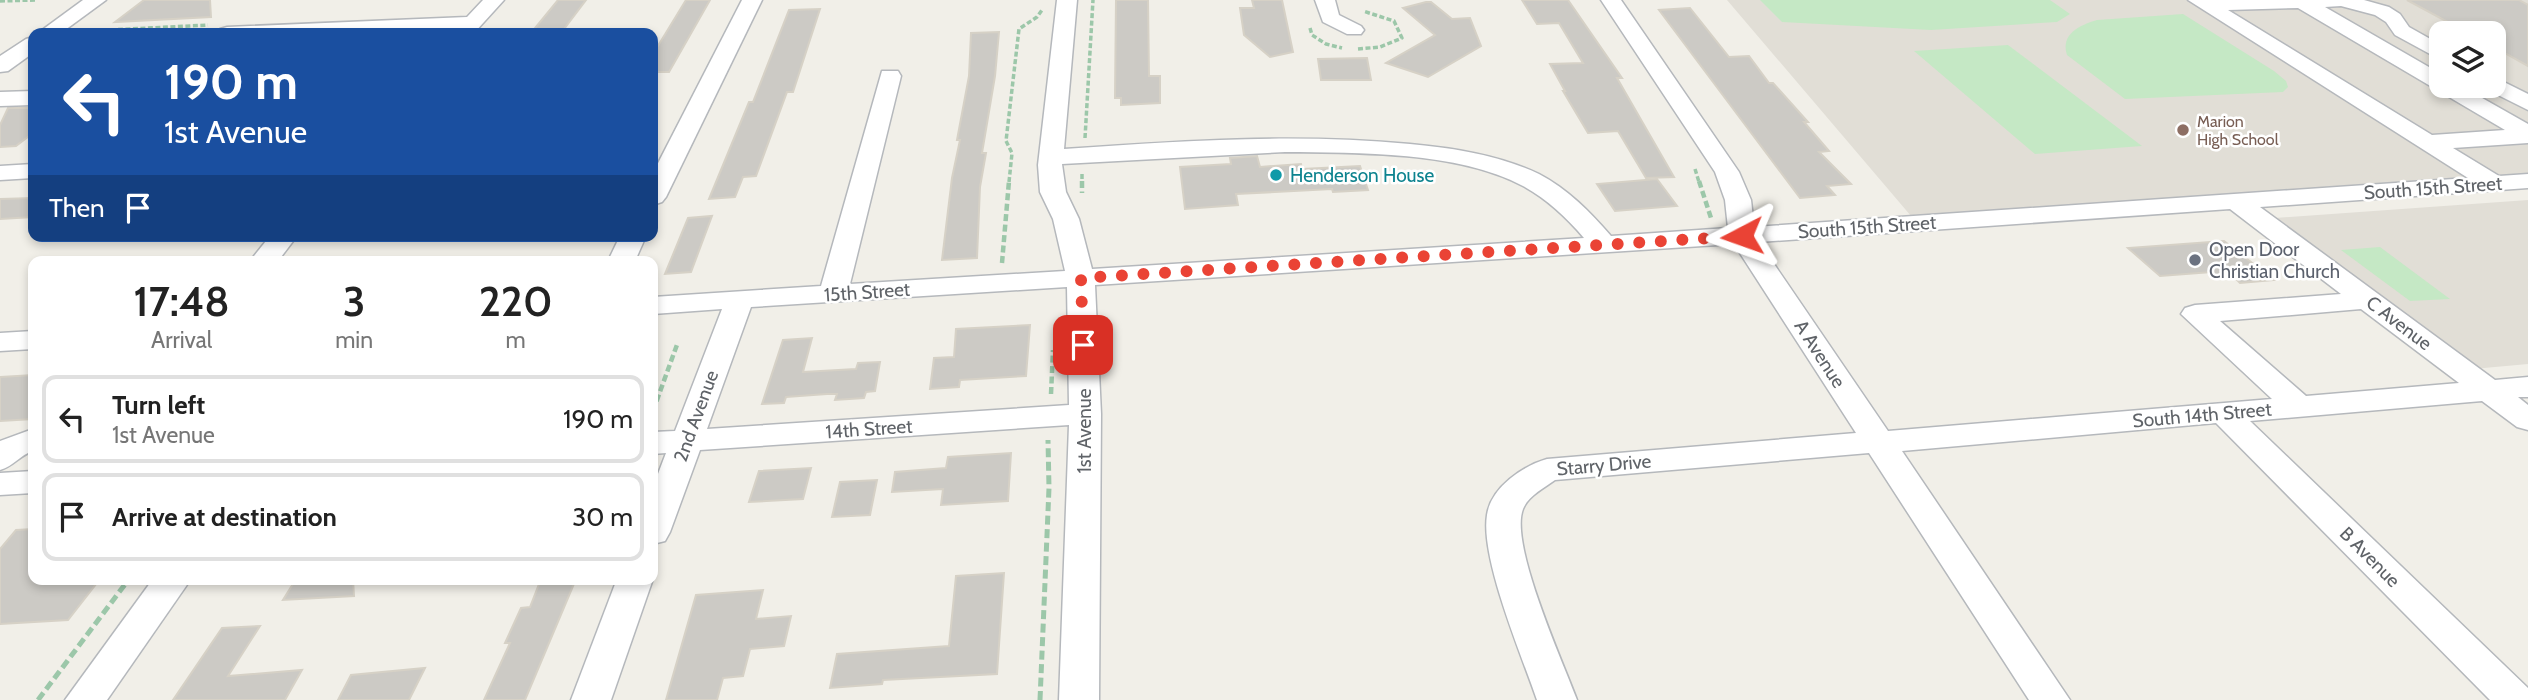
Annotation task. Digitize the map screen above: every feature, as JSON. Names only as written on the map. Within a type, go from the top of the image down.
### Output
[{"type":"street","points":[[55,28],[96,0]]},
{"type":"street","points":[[468,28],[494,0]]},
{"type":"street","points":[[658,187],[752,0]]},
{"type":"street","name":"1st Avenue","points":[[1067,0],[1051,157],[1053,192],[1066,219],[1081,278],[1085,414],[1079,700]]},
{"type":"street","points":[[1325,0],[1330,18],[1354,30]]},
{"type":"street","name":"A Avenue","points":[[1611,0],[1727,172],[1738,200],[1742,236],[2050,700]]},
{"type":"street","points":[[2203,3],[2342,0],[2382,11],[2393,18],[2402,31],[2429,47]]},
{"type":"street","points":[[2301,1],[2429,77]]},
{"type":"street","points":[[2203,3],[2495,184]]},
{"type":"street","points":[[833,294],[890,76]]},
{"type":"street","points":[[2506,91],[2528,103]]},
{"type":"street","points":[[0,99],[28,98]]},
{"type":"street","points":[[2465,98],[2528,135]]},
{"type":"street","points":[[2428,142],[2528,135]]},
{"type":"street","points":[[1051,157],[1289,144],[1368,145],[1454,157],[1507,171],[1542,186],[1580,216],[1604,245]]},
{"type":"street","points":[[0,173],[28,172]]},
{"type":"street","name":"South 15th Street","points":[[1081,278],[1742,236],[2528,181]]},
{"type":"street","name":"C Avenue","points":[[2236,202],[2528,420]]},
{"type":"street","points":[[267,256],[279,242]]},
{"type":"street","name":"15th Street","points":[[658,305],[1081,278]]},
{"type":"street","points":[[2300,407],[2195,314],[2368,300]]},
{"type":"street","name":"2nd Avenue","points":[[658,519],[738,301]]},
{"type":"street","points":[[0,342],[28,340]]},
{"type":"street","name":"South 14th Street","points":[[1877,442],[2528,387]]},
{"type":"street","name":"14th Street","points":[[658,443],[1085,414]]},
{"type":"street","name":"B Avenue","points":[[2225,414],[2515,700]]},
{"type":"street","points":[[0,459],[14,446],[28,442]]},
{"type":"street","name":"Starry Drive","points":[[1557,700],[1506,550],[1504,514],[1519,488],[1547,470],[1877,442]]},
{"type":"street","points":[[0,484],[28,482]]},
{"type":"street","points":[[85,700],[169,585]]},
{"type":"street","points":[[590,700],[633,585]]},
{"type":"path","points":[[0,1],[36,0]]},
{"type":"path","points":[[1002,268],[1012,153],[1006,142],[1019,29],[1041,12],[1043,0]]},
{"type":"path","points":[[1086,203],[1082,191],[1093,0]]},
{"type":"path","points":[[1695,168],[1712,220],[1698,221]]},
{"type":"path","points":[[1037,396],[1051,396],[1053,341]]},
{"type":"path","points":[[658,397],[678,342]]},
{"type":"path","points":[[1040,700],[1049,476],[1049,440],[1042,440]]},
{"type":"path","points":[[38,700],[124,585]]},
{"type":"shaded area","name":"Marion High School","points":[[1727,0],[2528,0],[2528,174],[1911,216]]},
{"type":"shaded area","points":[[2528,200],[2528,364],[2473,369],[2275,218]]},
{"type":"green space","points":[[1760,0],[2050,0],[2070,14],[2057,22],[1931,30],[1782,22]]},
{"type":"green space","points":[[2183,14],[2274,71],[2286,81],[2288,87],[2283,92],[2125,99],[2067,55],[2066,41],[2069,36],[2091,22]]},
{"type":"green space","points":[[2008,45],[2142,146],[2035,154],[1914,51]]},
{"type":"green space","points":[[2380,247],[2450,299],[2410,301],[2341,250]]},
{"type":"building","points":[[144,0],[210,0],[211,17],[115,22]]},
{"type":"building","points":[[558,0],[586,0],[565,28],[535,28]]},
{"type":"building","points":[[686,0],[710,0],[669,72],[658,72],[658,46]]},
{"type":"building","points":[[1116,0],[1148,0],[1149,76],[1160,76],[1160,103],[1121,105],[1121,98],[1115,98]]},
{"type":"building","points":[[1252,0],[1282,0],[1293,52],[1270,57],[1244,35],[1240,8],[1254,8]]},
{"type":"building","points":[[1522,0],[1568,0],[1622,78],[1617,78],[1674,177],[1646,178],[1618,131],[1588,133],[1550,64],[1583,63],[1559,23],[1537,24]]},
{"type":"building","points":[[2407,0],[2519,0],[2528,5],[2528,66],[2506,54],[2506,21],[2446,21]]},
{"type":"building","points":[[1431,2],[1452,19],[1470,18],[1481,46],[1428,77],[1386,63],[1435,35],[1403,8]]},
{"type":"building","points":[[1690,8],[1729,57],[1749,56],[1769,83],[1773,83],[1808,122],[1804,122],[1829,151],[1819,152],[1851,184],[1827,186],[1835,195],[1800,198],[1659,10]]},
{"type":"building","points":[[820,9],[793,92],[787,92],[756,176],[743,177],[735,197],[709,199],[749,102],[753,102],[789,10]]},
{"type":"building","points":[[999,32],[995,76],[982,153],[986,153],[980,187],[977,258],[942,260],[952,178],[960,140],[957,140],[969,76],[971,33]]},
{"type":"building","points":[[1367,58],[1371,80],[1321,80],[1318,59]]},
{"type":"building","points":[[8,108],[28,108],[28,137],[16,146],[0,147],[0,125]]},
{"type":"building","name":"Henderson House","points":[[1257,156],[1260,167],[1301,164],[1302,169],[1360,166],[1368,190],[1236,194],[1238,205],[1185,209],[1180,167],[1231,164],[1230,158]]},
{"type":"building","points":[[1657,179],[1677,206],[1615,211],[1597,184]]},
{"type":"building","points":[[28,198],[28,217],[0,219],[0,199]]},
{"type":"building","points":[[712,216],[691,272],[665,274],[688,218]]},
{"type":"building","name":"Open Door Christian Church","points":[[2224,241],[2274,280],[2240,283],[2233,276],[2218,277],[2212,272],[2160,276],[2128,248]]},
{"type":"building","points":[[1030,325],[1026,376],[960,380],[959,387],[930,389],[934,358],[954,357],[956,329]]},
{"type":"building","points":[[812,338],[803,372],[856,369],[858,363],[880,362],[875,391],[866,392],[864,398],[835,400],[837,394],[827,394],[786,397],[784,403],[762,404],[783,340]]},
{"type":"building","points":[[28,375],[28,419],[0,421],[0,377]]},
{"type":"building","points":[[1011,453],[1008,501],[941,505],[943,489],[892,492],[895,472],[946,468],[948,457]]},
{"type":"building","points":[[811,468],[803,499],[749,502],[759,471]]},
{"type":"building","points":[[877,480],[870,515],[832,517],[840,482]]},
{"type":"building","points":[[28,529],[28,585],[95,585],[68,620],[0,624],[0,549],[16,530]]},
{"type":"building","points":[[1004,573],[997,674],[883,680],[882,684],[830,688],[837,654],[949,646],[956,576]]},
{"type":"building","points":[[292,585],[353,585],[354,596],[283,600]]},
{"type":"building","points":[[539,585],[573,585],[525,700],[484,700],[510,643],[505,643],[521,608],[530,607]]},
{"type":"building","points":[[763,590],[756,619],[791,616],[784,646],[750,649],[743,676],[723,678],[717,700],[666,700],[696,595]]},
{"type":"building","points":[[260,626],[228,676],[302,670],[285,700],[173,700],[222,628]]},
{"type":"building","points":[[425,668],[409,700],[338,700],[351,675]]},
{"type":"place","name":"Marion High School","points":[[2183,130]]},
{"type":"place","name":"Henderson House","points":[[1276,175]]},
{"type":"place","name":"Open Door Christian Church","points":[[2195,260]]},
{"type":"route","points":[[1083,345],[1081,278],[1742,236]]}]
